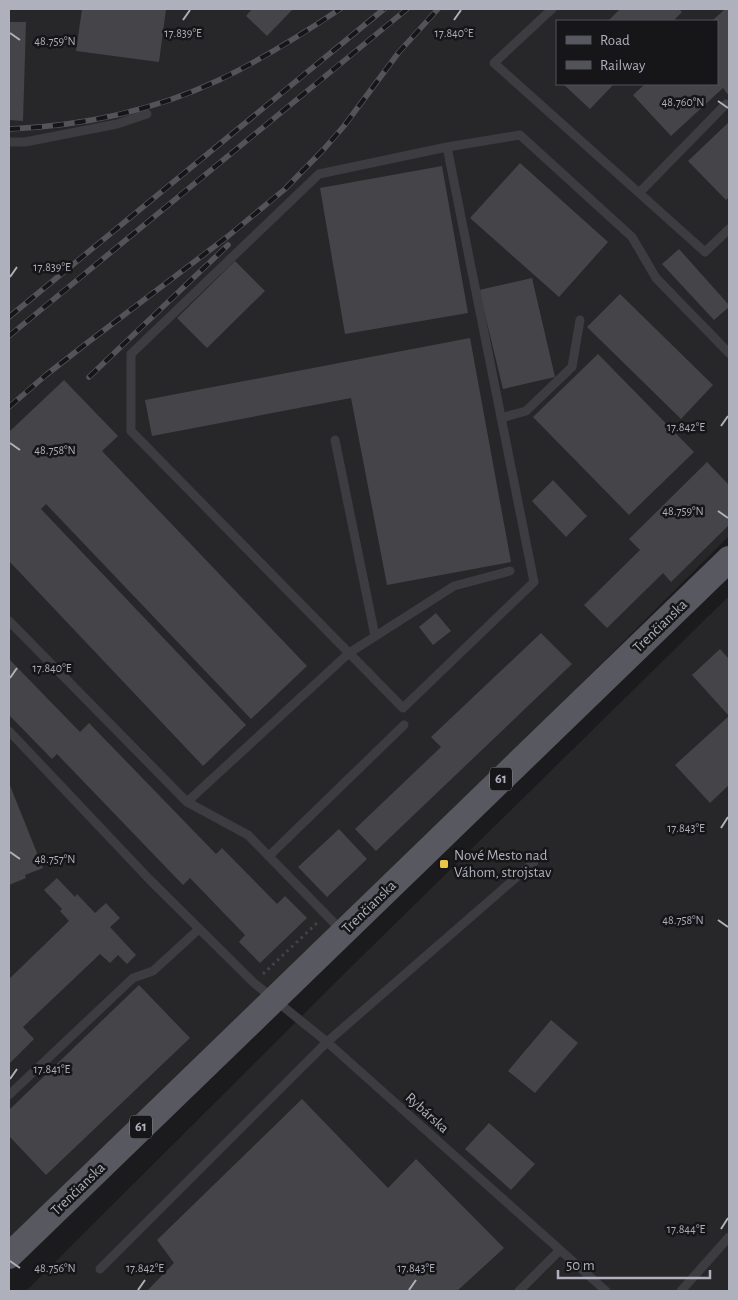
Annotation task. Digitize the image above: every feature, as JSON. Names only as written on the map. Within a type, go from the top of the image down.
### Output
[{"type":"main road","name":"Trenčianska","points":[[9,1256],[729,559]]},
{"type":"lane","points":[[552,9],[494,63],[705,252],[729,229]]},
{"type":"lane","points":[[639,193],[726,104]]},
{"type":"lane","points":[[9,142],[25,142],[117,124],[147,114]]},
{"type":"lane","points":[[447,147],[534,582],[403,708],[131,431],[131,354],[319,174],[447,147],[520,135],[632,237],[656,278],[729,353]]},
{"type":"lane","points":[[501,418],[526,411],[572,367],[580,320]]},
{"type":"lane","points":[[335,440],[376,636]]},
{"type":"lane","points":[[187,802],[348,653],[454,586],[510,571]]},
{"type":"lane","points":[[9,620],[187,802],[248,835],[343,932]]},
{"type":"lane","points":[[269,856],[404,725]]},
{"type":"lane","name":"Rybárska","points":[[9,731],[149,879],[254,983],[327,1042],[606,1291]]},
{"type":"lane","points":[[100,1269],[327,1042],[534,862]]},
{"type":"lane","points":[[9,1095],[133,978],[153,971],[199,929]]},
{"type":"lane","points":[[682,1291],[729,1237]]},
{"type":"lane","points":[[519,1291],[559,1251]]},
{"type":"shaded area","points":[[9,9],[729,9],[729,536],[9,1248]]},
{"type":"shaded area","points":[[729,596],[729,1291],[26,1291],[349,969]]},
{"type":"building","points":[[82,9],[166,9],[159,62],[76,51]]},
{"type":"building","points":[[252,9],[293,9],[267,36],[246,16]]},
{"type":"building","points":[[620,9],[679,9],[682,12],[674,20],[609,20]]},
{"type":"building","points":[[725,9],[729,9],[729,96],[723,88],[671,136],[633,95],[644,85],[718,85],[718,20],[713,20]]},
{"type":"building","points":[[9,22],[26,22],[23,121],[9,120]]},
{"type":"building","points":[[564,85],[613,85],[590,109]]},
{"type":"building","points":[[729,122],[729,197],[726,200],[688,161]]},
{"type":"building","points":[[520,163],[608,242],[559,297],[470,218]]},
{"type":"building","points":[[442,166],[468,313],[345,334],[320,188]]},
{"type":"building","points":[[679,249],[729,305],[714,320],[662,264]]},
{"type":"building","points":[[235,261],[265,291],[207,348],[177,318]]},
{"type":"building","points":[[532,278],[555,377],[503,389],[479,290]]},
{"type":"building","points":[[620,294],[713,385],[681,419],[587,327]]},
{"type":"building","points":[[470,338],[511,562],[387,585],[351,398],[152,436],[145,400]]},
{"type":"building","points":[[598,354],[694,452],[629,515],[533,417]]},
{"type":"building","points":[[64,380],[118,436],[102,451],[307,666],[251,719],[46,504],[41,509],[246,725],[203,766],[9,561],[9,432]]},
{"type":"building","points":[[707,462],[729,485],[729,525],[671,582],[663,573],[607,628],[584,605],[640,550],[629,539]]},
{"type":"building","points":[[553,480],[587,516],[566,537],[532,501]]},
{"type":"building","points":[[436,613],[451,631],[433,645],[419,627]]},
{"type":"building","points":[[541,633],[572,664],[376,851],[355,829],[441,747],[431,737]]},
{"type":"building","points":[[720,649],[729,659],[729,716],[692,675]]},
{"type":"building","points":[[9,659],[80,732],[89,723],[216,854],[222,848],[277,904],[285,896],[307,918],[260,963],[239,942],[245,935],[190,878],[183,885],[57,754],[52,759],[9,715]]},
{"type":"building","points":[[729,716],[729,785],[710,803],[675,765]]},
{"type":"building","points":[[9,783],[43,868],[25,875],[26,878],[9,885]]},
{"type":"building","points":[[339,829],[367,859],[327,897],[298,867]]},
{"type":"building","points":[[57,878],[75,897],[77,894],[95,913],[106,903],[120,918],[110,927],[136,955],[127,964],[118,955],[110,963],[100,954],[23,1027],[34,1039],[9,1064],[9,979],[69,921],[60,911],[62,909],[44,890]]},
{"type":"building","points":[[139,985],[190,1038],[46,1175],[9,1136],[9,1110]]},
{"type":"building","points":[[551,1020],[578,1043],[535,1093],[508,1071]]},
{"type":"building","points":[[302,1099],[388,1188],[416,1159],[504,1248],[457,1291],[147,1291],[174,1263],[157,1240]]},
{"type":"building","points":[[489,1123],[535,1164],[511,1190],[465,1149]]},
{"type":"railway","points":[[9,129],[63,124],[116,115],[194,91],[250,64],[296,38],[340,9]]},
{"type":"railway","points":[[9,317],[384,9]]},
{"type":"railway","points":[[9,336],[407,9]]},
{"type":"railway","points":[[9,407],[46,375],[227,237],[285,189],[344,126],[399,52],[438,9]]},
{"type":"railway","points":[[89,377],[228,245]]},
{"type":"place","name":"Nové Mesto nad Váhom, strojstav","points":[[444,864]]}]
